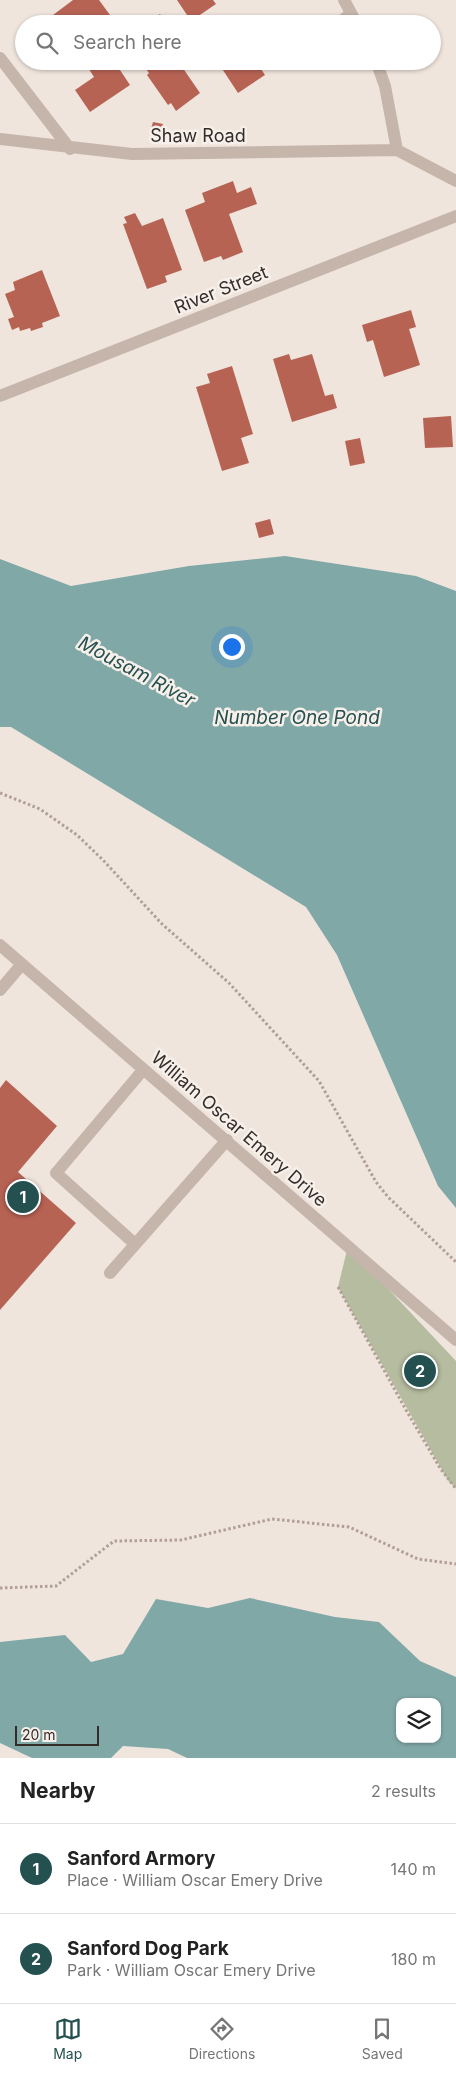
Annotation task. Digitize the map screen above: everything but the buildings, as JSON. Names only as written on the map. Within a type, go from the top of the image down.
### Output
[{"type":"street","points":[[344,0],[352,15]]},
{"type":"street","points":[[0,58],[70,149]]},
{"type":"street","points":[[379,70],[385,86],[397,150],[456,181]]},
{"type":"street","name":"Shaw Road","points":[[0,139],[70,149],[132,154],[397,150]]},
{"type":"street","name":"River Street","points":[[0,396],[456,216]]},
{"type":"street","name":"William Oscar Emery Drive","points":[[0,945],[456,1340]]},
{"type":"street","points":[[0,990],[22,964]]},
{"type":"street","points":[[135,1244],[56,1173],[143,1070]]},
{"type":"street","points":[[110,1273],[227,1140]]},
{"type":"path","points":[[0,792],[40,808],[76,835],[103,860],[162,924],[229,983],[319,1081],[350,1139],[382,1189],[456,1262]]},
{"type":"path","points":[[338,1287],[406,1410],[440,1468],[456,1489]]},
{"type":"path","points":[[0,1588],[56,1586],[114,1541],[181,1540],[272,1520],[350,1527],[418,1559],[456,1564]]},
{"type":"green space","points":[[348,1246],[456,1361],[456,1488],[449,1482],[338,1287]]},
{"type":"water","name":"Number One Pond","points":[[285,556],[416,576],[456,591],[456,1208],[438,1186],[337,955],[306,907],[11,727],[0,727],[0,559],[71,586],[189,566]]},
{"type":"water","points":[[250,1598],[335,1617],[379,1622],[420,1661],[456,1677],[456,1758],[187,1758],[168,1749],[123,1746],[111,1758],[32,1758],[0,1743],[0,1642],[65,1635],[91,1662],[123,1654],[156,1599],[208,1608]]},
{"type":"place","name":"Sanford Armory","points":[[23,1197]]},
{"type":"place","name":"Sanford Dog Park","points":[[420,1371]]},
{"type":"water label","name":"Mousam River","points":[[137,671]]}]
